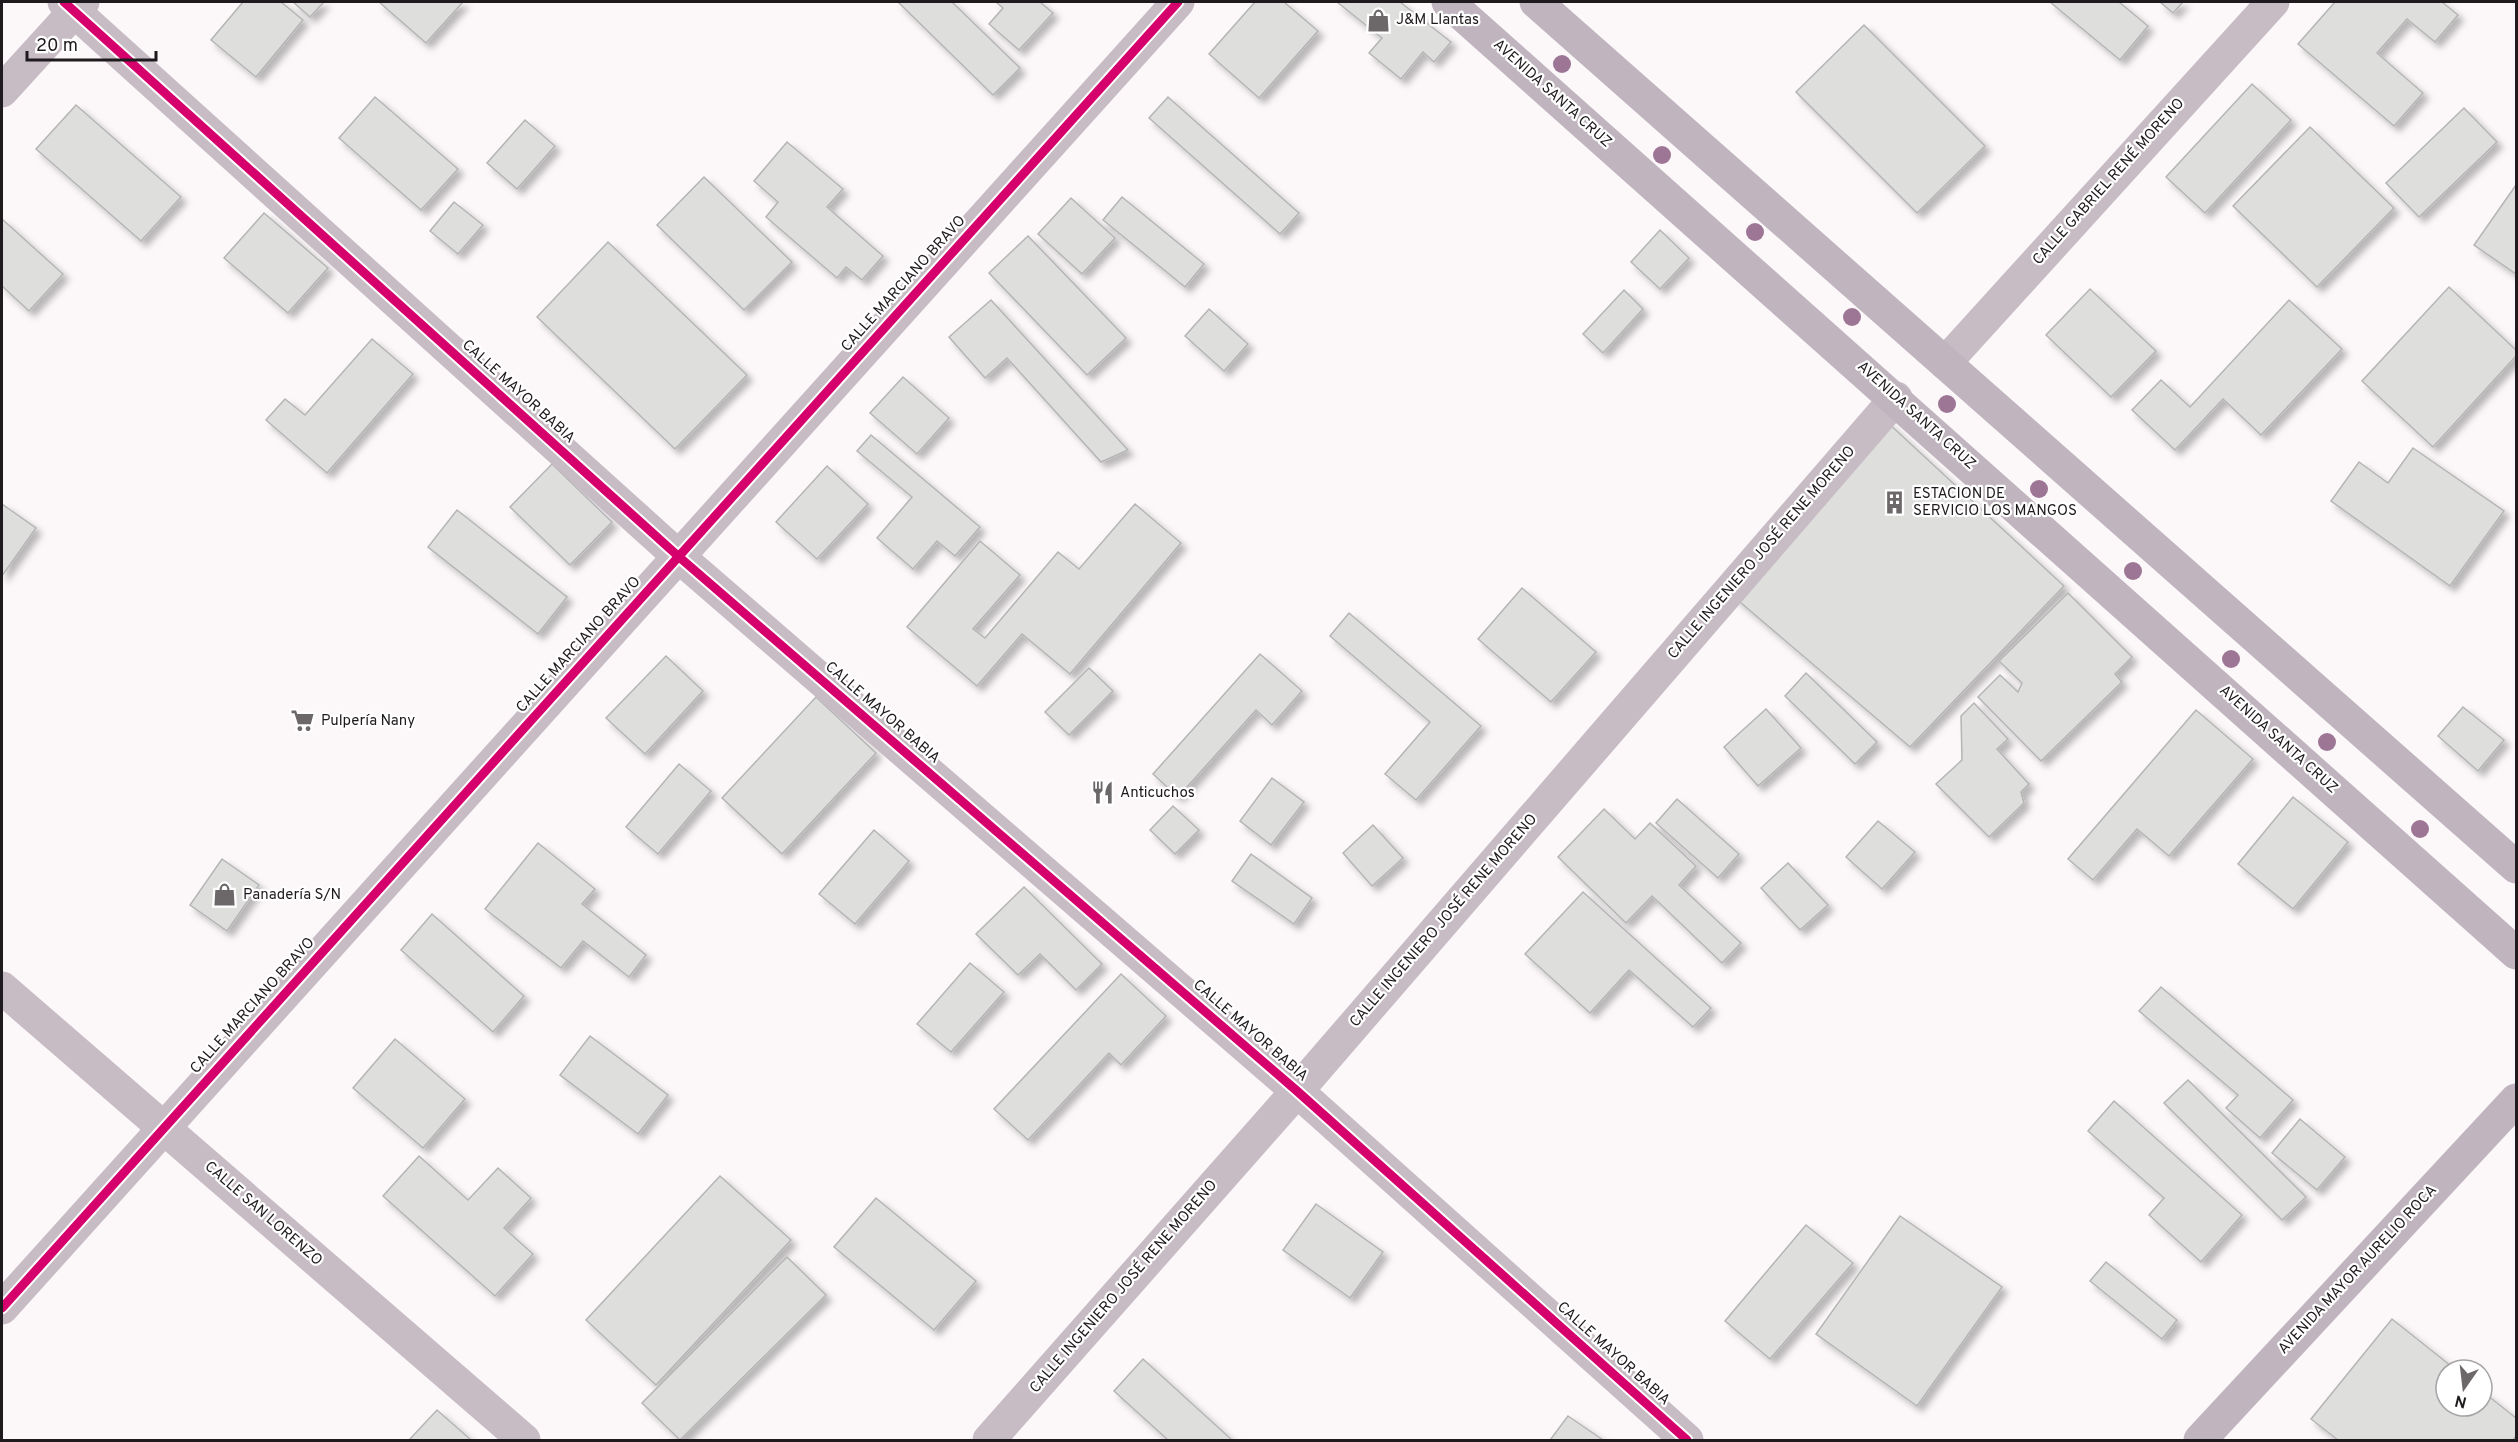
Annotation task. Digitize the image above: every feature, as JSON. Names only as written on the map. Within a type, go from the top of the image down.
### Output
[{"type":"main road","name":"AVENIDA SANTA CRUZ","points":[[1448,2],[2517,952]]},
{"type":"main road","points":[[1536,2],[2517,867]]},
{"type":"main road","name":"AVENIDA MAYOR AURELIO ROCA","points":[[2200,1440],[2517,1100]]},
{"type":"street","name":"CALLE MARCIANO BRAVO","points":[[2,1308],[1178,2]]},
{"type":"street","name":"CALLE GABRIEL RENÉ MORENO","points":[[1945,363],[2273,2]]},
{"type":"street","name":"CALLE MAYOR BABIA","points":[[74,5],[678,556],[1297,1091],[1687,1440]]},
{"type":"street","points":[[2,91],[74,5]]},
{"type":"street","name":"CALLE INGENIERO JOSÉ RENE MORENO","points":[[990,1440],[1297,1091],[1896,398]]},
{"type":"street","name":"CALLE SAN LORENZO","points":[[2,988],[524,1440]]},
{"type":"building","points":[[243,2],[281,2],[303,20],[256,77],[211,40]]},
{"type":"building","points":[[293,2],[324,2],[310,17]]},
{"type":"building","points":[[379,2],[463,2],[426,43]]},
{"type":"building","points":[[898,2],[952,2],[1020,68],[993,95]]},
{"type":"building","points":[[996,2],[1040,2],[1053,13],[1019,50],[989,24],[1003,8]]},
{"type":"building","points":[[1255,2],[1284,2],[1318,31],[1259,98],[1209,54]]},
{"type":"building","points":[[1337,2],[1400,2],[1451,42],[1434,62],[1423,52],[1401,79],[1369,53],[1382,38]]},
{"type":"building","points":[[2050,2],[2119,2],[2148,26],[2120,60]]},
{"type":"building","points":[[2160,2],[2183,2],[2173,13]]},
{"type":"building","points":[[2335,2],[2442,2],[2458,15],[2435,42],[2407,19],[2377,53],[2423,93],[2394,126],[2298,44]]},
{"type":"building","points":[[1864,25],[1985,146],[1917,213],[1796,92]]},
{"type":"building","points":[[2252,84],[2291,120],[2205,213],[2166,177]]},
{"type":"building","points":[[375,97],[458,169],[421,210],[339,138]]},
{"type":"building","points":[[1168,97],[1299,213],[1280,234],[1149,118]]},
{"type":"building","points":[[76,105],[181,197],[141,241],[36,149]]},
{"type":"building","points":[[2464,108],[2497,142],[2419,217],[2386,183]]},
{"type":"building","points":[[525,120],[555,146],[517,189],[487,163]]},
{"type":"building","points":[[2310,127],[2394,208],[2317,287],[2233,206]]},
{"type":"building","points":[[787,142],[843,189],[827,207],[883,256],[862,280],[846,267],[837,278],[766,217],[778,202],[754,181]]},
{"type":"building","points":[[704,177],[792,262],[744,310],[657,225]]},
{"type":"building","points":[[2516,185],[2516,274],[2474,245]]},
{"type":"building","points":[[1122,197],[1204,264],[1185,287],[1103,220]]},
{"type":"building","points":[[1071,198],[1115,238],[1082,274],[1038,234]]},
{"type":"building","points":[[454,202],[483,225],[458,254],[430,231]]},
{"type":"building","points":[[264,213],[328,268],[288,313],[224,258]]},
{"type":"building","points":[[2,219],[63,274],[29,311],[2,286]]},
{"type":"building","points":[[1660,230],[1689,258],[1660,289],[1631,262]]},
{"type":"building","points":[[1028,236],[1126,338],[1087,375],[989,273]]},
{"type":"building","points":[[608,242],[747,375],[675,449],[537,317]]},
{"type":"building","points":[[2449,287],[2516,350],[2516,356],[2433,447],[2362,381]]},
{"type":"building","points":[[2090,289],[2156,351],[2111,397],[2046,335]]},
{"type":"building","points":[[1624,290],[1643,309],[1603,353],[1583,334]]},
{"type":"building","points":[[991,300],[1128,450],[1101,462],[1007,358],[985,378],[949,337]]},
{"type":"building","points":[[2289,300],[2342,349],[2261,435],[2223,399],[2175,450],[2132,410],[2161,380],[2190,407]]},
{"type":"building","points":[[1209,309],[1248,344],[1224,371],[1185,336]]},
{"type":"building","points":[[372,339],[413,374],[327,473],[266,420],[285,399],[305,415]]},
{"type":"building","points":[[903,377],[949,418],[917,454],[870,413]]},
{"type":"building","name":"ESTACION DE SERVICIO LOS MANGOS","points":[[1886,421],[2064,586],[1910,747],[1734,597]]},
{"type":"building","points":[[871,435],[980,527],[955,556],[937,541],[913,569],[877,538],[912,497],[857,451]]},
{"type":"building","points":[[2413,448],[2504,511],[2450,586],[2331,501],[2359,462],[2388,483]]},
{"type":"building","points":[[552,464],[612,522],[570,565],[510,507]]},
{"type":"building","points":[[827,466],[868,504],[817,559],[776,522]]},
{"type":"building","points":[[2,504],[36,528],[2,576]]},
{"type":"building","points":[[1135,504],[1181,543],[1070,674],[1022,634],[977,686],[907,627],[980,541],[1020,575],[973,629],[985,638],[1058,552],[1079,569]]},
{"type":"building","points":[[457,510],[567,597],[538,634],[428,547]]},
{"type":"building","points":[[1522,588],[1596,652],[1551,702],[1478,639]]},
{"type":"building","points":[[2068,593],[2132,657],[2115,674],[2122,682],[2041,761],[1978,697],[2000,675],[2018,692],[2022,683],[1999,661]]},
{"type":"building","points":[[1349,613],[1481,726],[1416,800],[1385,774],[1430,722],[1330,636]]},
{"type":"building","points":[[1260,654],[1302,691],[1272,725],[1256,710],[1178,797],[1153,774]]},
{"type":"building","points":[[666,656],[703,691],[645,754],[606,718]]},
{"type":"building","points":[[1089,668],[1113,691],[1069,735],[1045,712]]},
{"type":"building","points":[[1806,673],[1877,742],[1855,764],[1785,696]]},
{"type":"building","points":[[816,697],[876,753],[782,854],[722,798]]},
{"type":"building","points":[[1974,703],[2008,739],[1997,749],[2029,784],[2021,792],[2024,803],[1989,837],[1936,784],[1962,760],[1961,716]]},
{"type":"building","points":[[2463,707],[2504,740],[2478,771],[2438,736]]},
{"type":"building","points":[[1766,709],[1801,748],[1758,786],[1724,747]]},
{"type":"building","points":[[2196,710],[2253,759],[2169,856],[2137,829],[2093,880],[2068,859]]},
{"type":"building","points":[[679,764],[711,791],[658,854],[626,827]]},
{"type":"building","points":[[1272,778],[1304,802],[1271,845],[1240,821]]},
{"type":"building","points":[[2293,797],[2348,842],[2293,909],[2238,864]]},
{"type":"building","points":[[1677,799],[1739,854],[1718,878],[1656,823]]},
{"type":"building","points":[[1173,806],[1199,830],[1175,854],[1150,830]]},
{"type":"building","points":[[1604,809],[1635,839],[1650,823],[1696,866],[1679,885],[1741,943],[1722,963],[1652,896],[1626,923],[1558,857]]},
{"type":"building","points":[[1878,821],[1915,852],[1882,889],[1846,857]]},
{"type":"building","points":[[1373,825],[1403,858],[1372,886],[1343,853]]},
{"type":"building","points":[[874,830],[909,861],[855,924],[819,894]]},
{"type":"building","points":[[538,843],[595,889],[582,904],[646,955],[629,977],[583,941],[561,968],[485,909]]},
{"type":"building","points":[[1251,854],[1312,898],[1294,924],[1232,881]]},
{"type":"building","name":"Panadería S/N","points":[[222,859],[259,885],[227,931],[190,905]]},
{"type":"building","points":[[1788,863],[1828,905],[1800,930],[1761,888]]},
{"type":"building","points":[[1024,887],[1102,964],[1076,990],[1040,954],[1018,975],[976,934]]},
{"type":"building","points":[[1583,892],[1711,1008],[1693,1027],[1629,970],[1590,1013],[1525,954]]},
{"type":"building","points":[[432,914],[524,996],[493,1032],[401,950]]},
{"type":"building","points":[[970,963],[1004,992],[951,1052],[917,1024]]},
{"type":"building","points":[[1121,974],[1166,1016],[1121,1065],[1109,1053],[1028,1140],[994,1109]]},
{"type":"building","points":[[2161,987],[2293,1100],[2260,1138],[2226,1108],[2238,1095],[2139,1011]]},
{"type":"building","points":[[590,1036],[668,1095],[638,1134],[560,1075]]},
{"type":"building","points":[[395,1039],[465,1099],[423,1148],[353,1088]]},
{"type":"building","points":[[2188,1080],[2306,1197],[2282,1220],[2164,1103]]},
{"type":"building","points":[[2114,1101],[2242,1215],[2201,1262],[2149,1215],[2164,1198],[2088,1131]]},
{"type":"building","points":[[2300,1119],[2345,1157],[2317,1190],[2272,1153]]},
{"type":"building","points":[[419,1156],[468,1200],[498,1168],[531,1198],[504,1228],[533,1254],[495,1296],[383,1196]]},
{"type":"building","points":[[720,1176],[791,1240],[656,1385],[586,1320]]},
{"type":"building","points":[[876,1198],[976,1281],[934,1330],[834,1247]]},
{"type":"building","points":[[1316,1204],[1383,1252],[1350,1298],[1283,1250]]},
{"type":"building","points":[[1900,1216],[2002,1287],[1917,1406],[1816,1334]]},
{"type":"building","points":[[1806,1225],[1853,1263],[1770,1359],[1725,1321]]},
{"type":"building","points":[[787,1257],[826,1295],[680,1440],[642,1403]]},
{"type":"building","points":[[2106,1262],[2177,1320],[2162,1339],[2090,1281]]},
{"type":"building","points":[[2392,1319],[2441,1358],[2434,1358],[2434,1418],[2494,1418],[2494,1401],[2516,1418],[2516,1436],[2513,1440],[2338,1440],[2311,1419]]},
{"type":"building","points":[[1143,1359],[1232,1440],[1168,1440],[1114,1391]]},
{"type":"building","points":[[437,1410],[471,1440],[409,1440]]},
{"type":"building","points":[[1568,1416],[1603,1440],[1550,1440]]},
{"type":"cycle path","points":[[64,2],[678,556],[1297,1091],[1687,1440]]},
{"type":"cycle path","points":[[2,1308],[1178,2]]},
{"type":"place","name":"J&M Llantas","points":[[1378,20]]},
{"type":"place","name":"ESTACION DE SERVICIO LOS MANGOS","points":[[1895,503]]},
{"type":"place","name":"Pulpería Nany","points":[[303,721]]},
{"type":"place","name":"Anticuchos","points":[[1102,793]]},
{"type":"place","name":"Panadería S/N","points":[[225,895]]}]
